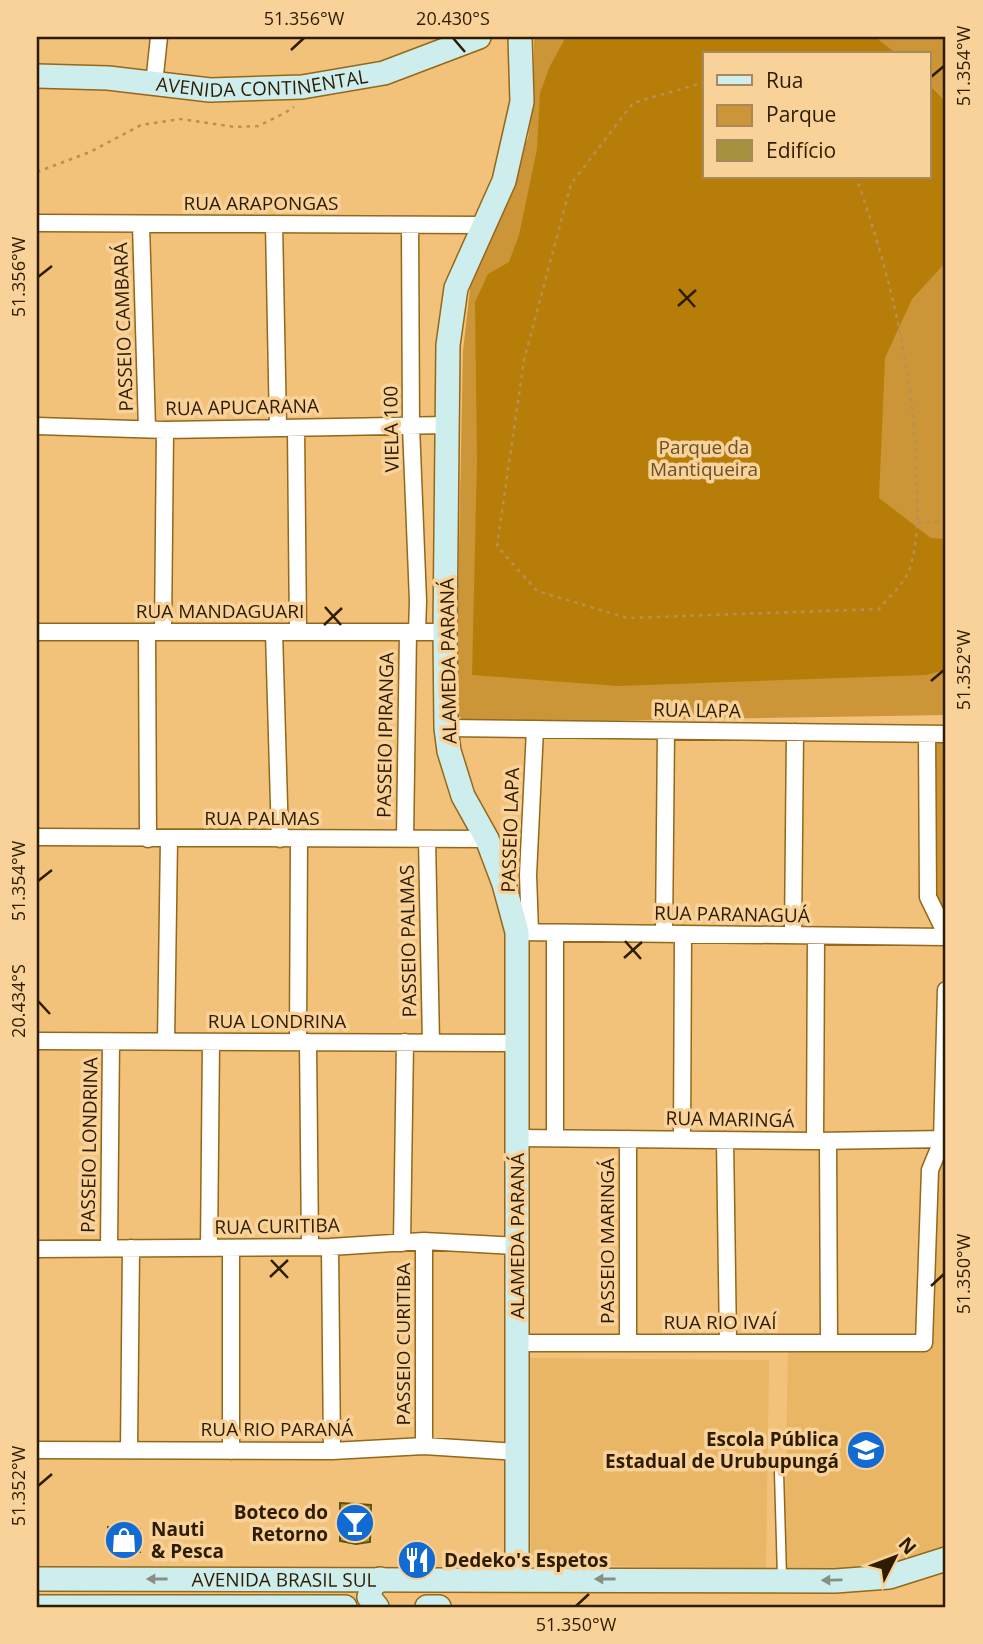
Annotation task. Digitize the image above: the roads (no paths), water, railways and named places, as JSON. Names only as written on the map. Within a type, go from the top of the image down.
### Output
[{"type":"street","points":[[154,84],[159,37]]},
{"type":"street","name":"AVENIDA CONTINENTAL","points":[[37,76],[107,78],[210,90],[302,88],[384,73],[479,37]]},
{"type":"street","name":"ALAMEDA PARANÁ","points":[[517,1579],[517,1043],[523,932],[487,839],[463,796],[449,751],[446,728],[445,632],[448,345],[456,288],[504,181],[522,102],[520,37]]},
{"type":"street","name":"RUA ARAPONGAS","points":[[37,223],[484,225]]},
{"type":"street","name":"PASSEIO CAMBARÁ","points":[[141,224],[147,429]]},
{"type":"street","points":[[274,224],[278,428]]},
{"type":"street","name":"VIELA 100","points":[[410,225],[411,426],[418,601],[412,632]]},
{"type":"street","name":"RUA APUCARANA","points":[[37,426],[166,430],[447,425]]},
{"type":"street","points":[[296,428],[298,632]]},
{"type":"street","points":[[148,839],[155,632],[166,430]]},
{"type":"street","name":"RUA MANDAGUARI","points":[[37,632],[445,632]]},
{"type":"street","points":[[274,632],[280,839]]},
{"type":"street","name":"PASSEIO IPIRANGA","points":[[405,839],[412,632]]},
{"type":"street","name":"RUA LAPA","points":[[446,728],[946,734]]},
{"type":"street","name":"PASSEIO LAPA","points":[[523,932],[535,729]]},
{"type":"street","points":[[664,934],[666,731]]},
{"type":"street","points":[[793,935],[795,732]]},
{"type":"street","points":[[926,734],[928,897],[946,936]]},
{"type":"street","name":"RUA PALMAS","points":[[37,837],[487,839]]},
{"type":"street","points":[[166,1042],[169,839]]},
{"type":"street","points":[[299,839],[310,1247]]},
{"type":"street","name":"PASSEIO PALMAS","points":[[427,839],[431,1043]]},
{"type":"street","name":"RUA PARANAGUÁ","points":[[523,932],[946,936]]},
{"type":"street","points":[[555,933],[555,1138]]},
{"type":"street","points":[[682,1140],[683,934]]},
{"type":"street","points":[[816,936],[829,1342]]},
{"type":"street","points":[[944,1140],[946,990]]},
{"type":"street","name":"RUA LONDRINA","points":[[37,1041],[517,1043]]},
{"type":"street","name":"PASSEIO LONDRINA","points":[[109,1248],[111,1042]]},
{"type":"street","points":[[209,1248],[211,1042]]},
{"type":"street","points":[[402,1243],[405,1042]]},
{"type":"street","name":"RUA MARINGÁ","points":[[517,1138],[944,1140]]},
{"type":"street","name":"PASSEIO MARINGÁ","points":[[628,1139],[628,1343]]},
{"type":"street","points":[[725,1140],[728,1343]]},
{"type":"street","name":"RUA RIO IVAÍ","points":[[517,1343],[924,1342],[930,1170],[944,1140]]},
{"type":"street","name":"RUA CURITIBA","points":[[37,1249],[330,1247],[424,1241],[517,1246]]},
{"type":"street","name":"PASSEIO CURITIBA","points":[[424,1241],[424,1446]]},
{"type":"street","points":[[330,1247],[332,1451]]},
{"type":"street","points":[[129,1450],[131,1248]]},
{"type":"street","points":[[231,1248],[231,1451]]},
{"type":"street","name":"RUA RIO PARANÁ","points":[[37,1450],[332,1451],[424,1446],[517,1452]]},
{"type":"street","name":"AVENIDA BRASIL SUL","points":[[37,1579],[835,1581],[889,1577],[946,1559]]},
{"type":"street","points":[[377,1607],[369,1597],[372,1586],[380,1578]]},
{"type":"street","name":"AVENIDA BRASIL SUL","points":[[37,1607],[345,1607]]},
{"type":"street","points":[[427,1607],[439,1607]]},
{"type":"lane","points":[[779,1472],[782,1580]]},
{"type":"place","name":"Escola Pública Estadual de Urubupungá","points":[[866,1450]]},
{"type":"place","name":"Boteco do Retorno","points":[[355,1523]]},
{"type":"place","name":"Nauti & Pesca","points":[[124,1540]]},
{"type":"place","name":"Dedeko's Espetos","points":[[417,1560]]},
{"type":"park label","name":"Parque da Mantiqueira","points":[[704,458]]}]
